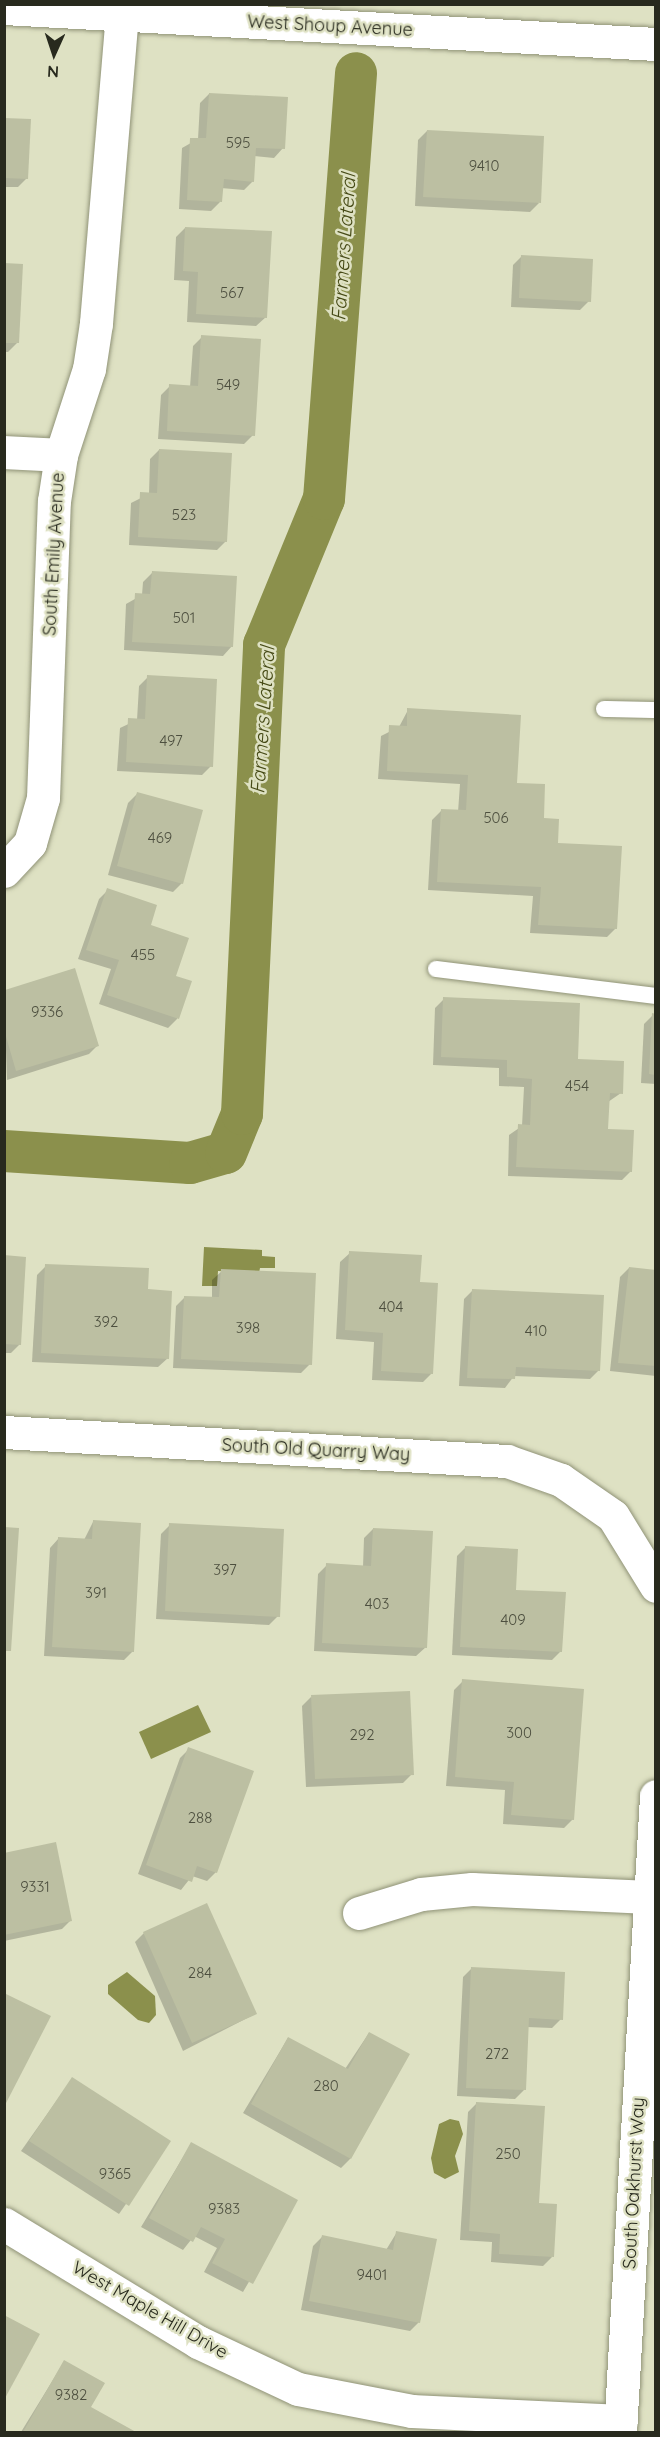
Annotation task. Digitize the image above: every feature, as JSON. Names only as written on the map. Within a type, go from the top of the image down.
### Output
[{"type":"street","name":"West Shoup Avenue","points":[[4,8],[49,8],[656,44]]},
{"type":"street","name":"South Emily Avenue","points":[[4,871],[30,843],[43,798],[61,455],[89,369],[96,322],[122,14]]},
{"type":"street","points":[[4,452],[61,455]]},
{"type":"street","name":"South Old Quarry Way","points":[[4,1432],[507,1461],[561,1480],[614,1516],[656,1586]]},
{"type":"street","name":"South Oakhurst Way","points":[[621,2427],[656,1796]]},
{"type":"street","points":[[359,1913],[421,1894],[472,1889],[650,1897]]},
{"type":"street","name":"West Maple Hill Drive","points":[[4,2224],[198,2342],[298,2389],[412,2411],[621,2427]]},
{"type":"lane","points":[[604,709],[656,710]]},
{"type":"lane","points":[[436,969],[656,996]]},
{"type":"shaded area","points":[[204,1247],[262,1250],[262,1256],[275,1257],[275,1268],[260,1268],[259,1273],[218,1271],[217,1286],[202,1286]]},
{"type":"shaded area","points":[[198,1705],[211,1732],[151,1759],[139,1732]]},
{"type":"shaded area","points":[[127,1972],[155,1996],[156,2015],[149,2023],[138,2020],[108,1994],[108,1985]]},
{"type":"shaded area","points":[[450,2119],[459,2121],[463,2134],[455,2156],[459,2172],[445,2179],[434,2173],[431,2158],[439,2124]]},
{"type":"building","points":[[209,93],[288,97],[285,149],[256,148],[254,182],[224,179],[222,202],[187,200],[190,138],[206,138]]},
{"type":"building","points":[[4,118],[31,119],[28,179],[4,178]]},
{"type":"building","points":[[427,130],[544,136],[541,203],[423,197]]},
{"type":"building","points":[[185,227],[272,231],[267,318],[196,314],[198,272],[183,271]]},
{"type":"building","points":[[521,255],[593,259],[591,302],[519,298]]},
{"type":"building","points":[[4,263],[23,264],[19,343],[4,343]]},
{"type":"building","points":[[201,335],[261,339],[255,436],[167,431],[169,384],[198,386]]},
{"type":"building","points":[[159,449],[232,453],[227,542],[138,537],[140,492],[157,493]]},
{"type":"building","points":[[152,571],[237,576],[233,647],[132,642],[135,593],[150,594]]},
{"type":"building","points":[[147,675],[217,679],[213,767],[126,762],[128,718],[145,719]]},
{"type":"building","points":[[407,708],[521,715],[517,783],[545,784],[544,818],[559,819],[558,843],[622,846],[617,929],[538,925],[541,887],[437,882],[441,809],[466,810],[468,775],[387,771],[389,725],[407,726]]},
{"type":"building","points":[[137,792],[203,810],[183,884],[117,866]]},
{"type":"building","points":[[107,888],[157,905],[151,925],[189,938],[176,976],[192,981],[179,1019],[107,995],[119,960],[86,950]]},
{"type":"building","points":[[75,968],[99,1046],[16,1071],[5,1033],[5,990]]},
{"type":"building","points":[[443,997],[580,1003],[578,1059],[624,1061],[623,1094],[610,1093],[608,1129],[634,1130],[632,1172],[516,1167],[518,1124],[530,1125],[532,1079],[507,1077],[507,1060],[441,1057]]},
{"type":"building","points":[[652,1013],[656,1014],[656,1075],[649,1074]]},
{"type":"building","points":[[349,1251],[422,1255],[420,1282],[438,1283],[433,1374],[381,1371],[383,1333],[345,1330]]},
{"type":"building","points":[[4,1255],[26,1257],[21,1345],[4,1344]]},
{"type":"building","points":[[45,1264],[149,1268],[148,1289],[172,1291],[169,1359],[41,1353]]},
{"type":"building","points":[[629,1267],[656,1270],[656,1366],[618,1363]]},
{"type":"building","points":[[221,1269],[316,1273],[312,1365],[181,1359],[184,1296],[219,1297]]},
{"type":"building","points":[[472,1289],[604,1295],[600,1371],[516,1367],[515,1379],[467,1378]]},
{"type":"building","points":[[93,1520],[141,1523],[134,1652],[52,1647],[58,1537],[92,1539]]},
{"type":"building","points":[[169,1523],[284,1529],[280,1617],[165,1611]]},
{"type":"building","points":[[4,1527],[19,1528],[11,1651],[4,1651]]},
{"type":"building","points":[[373,1528],[433,1531],[427,1648],[322,1643],[326,1563],[371,1566]]},
{"type":"building","points":[[465,1546],[518,1549],[516,1590],[566,1592],[562,1652],[460,1647]]},
{"type":"building","points":[[462,1679],[584,1689],[574,1820],[511,1815],[514,1782],[455,1777]]},
{"type":"building","points":[[410,1691],[414,1775],[315,1779],[311,1695]]},
{"type":"building","points":[[188,1747],[254,1771],[217,1873],[197,1866],[192,1882],[146,1865]]},
{"type":"building","points":[[56,1842],[72,1921],[4,1935],[4,1853]]},
{"type":"building","points":[[207,1903],[257,2014],[192,2043],[143,1932]]},
{"type":"building","points":[[471,1967],[565,1972],[563,2020],[529,2018],[526,2090],[466,2088]]},
{"type":"building","points":[[4,1993],[51,2016],[4,2107]]},
{"type":"building","points":[[369,2032],[410,2054],[351,2159],[251,2104],[288,2037],[348,2069]]},
{"type":"building","points":[[72,2077],[171,2141],[129,2206],[29,2141]]},
{"type":"building","points":[[476,2102],[545,2106],[539,2203],[557,2204],[554,2257],[499,2254],[500,2234],[469,2231]]},
{"type":"building","points":[[191,2142],[298,2200],[253,2284],[212,2263],[225,2239],[201,2227],[193,2242],[149,2218]]},
{"type":"building","points":[[396,2231],[437,2239],[420,2323],[309,2301],[322,2235],[393,2250]]},
{"type":"building","points":[[4,2315],[40,2334],[4,2400]]},
{"type":"building","points":[[64,2360],[105,2383],[91,2407],[136,2432],[23,2432]]},
{"type":"waterway","name":"Farmers Lateral","points":[[4,1151],[190,1163],[226,1153],[242,1114],[264,645],[324,499],[356,73]]}]
